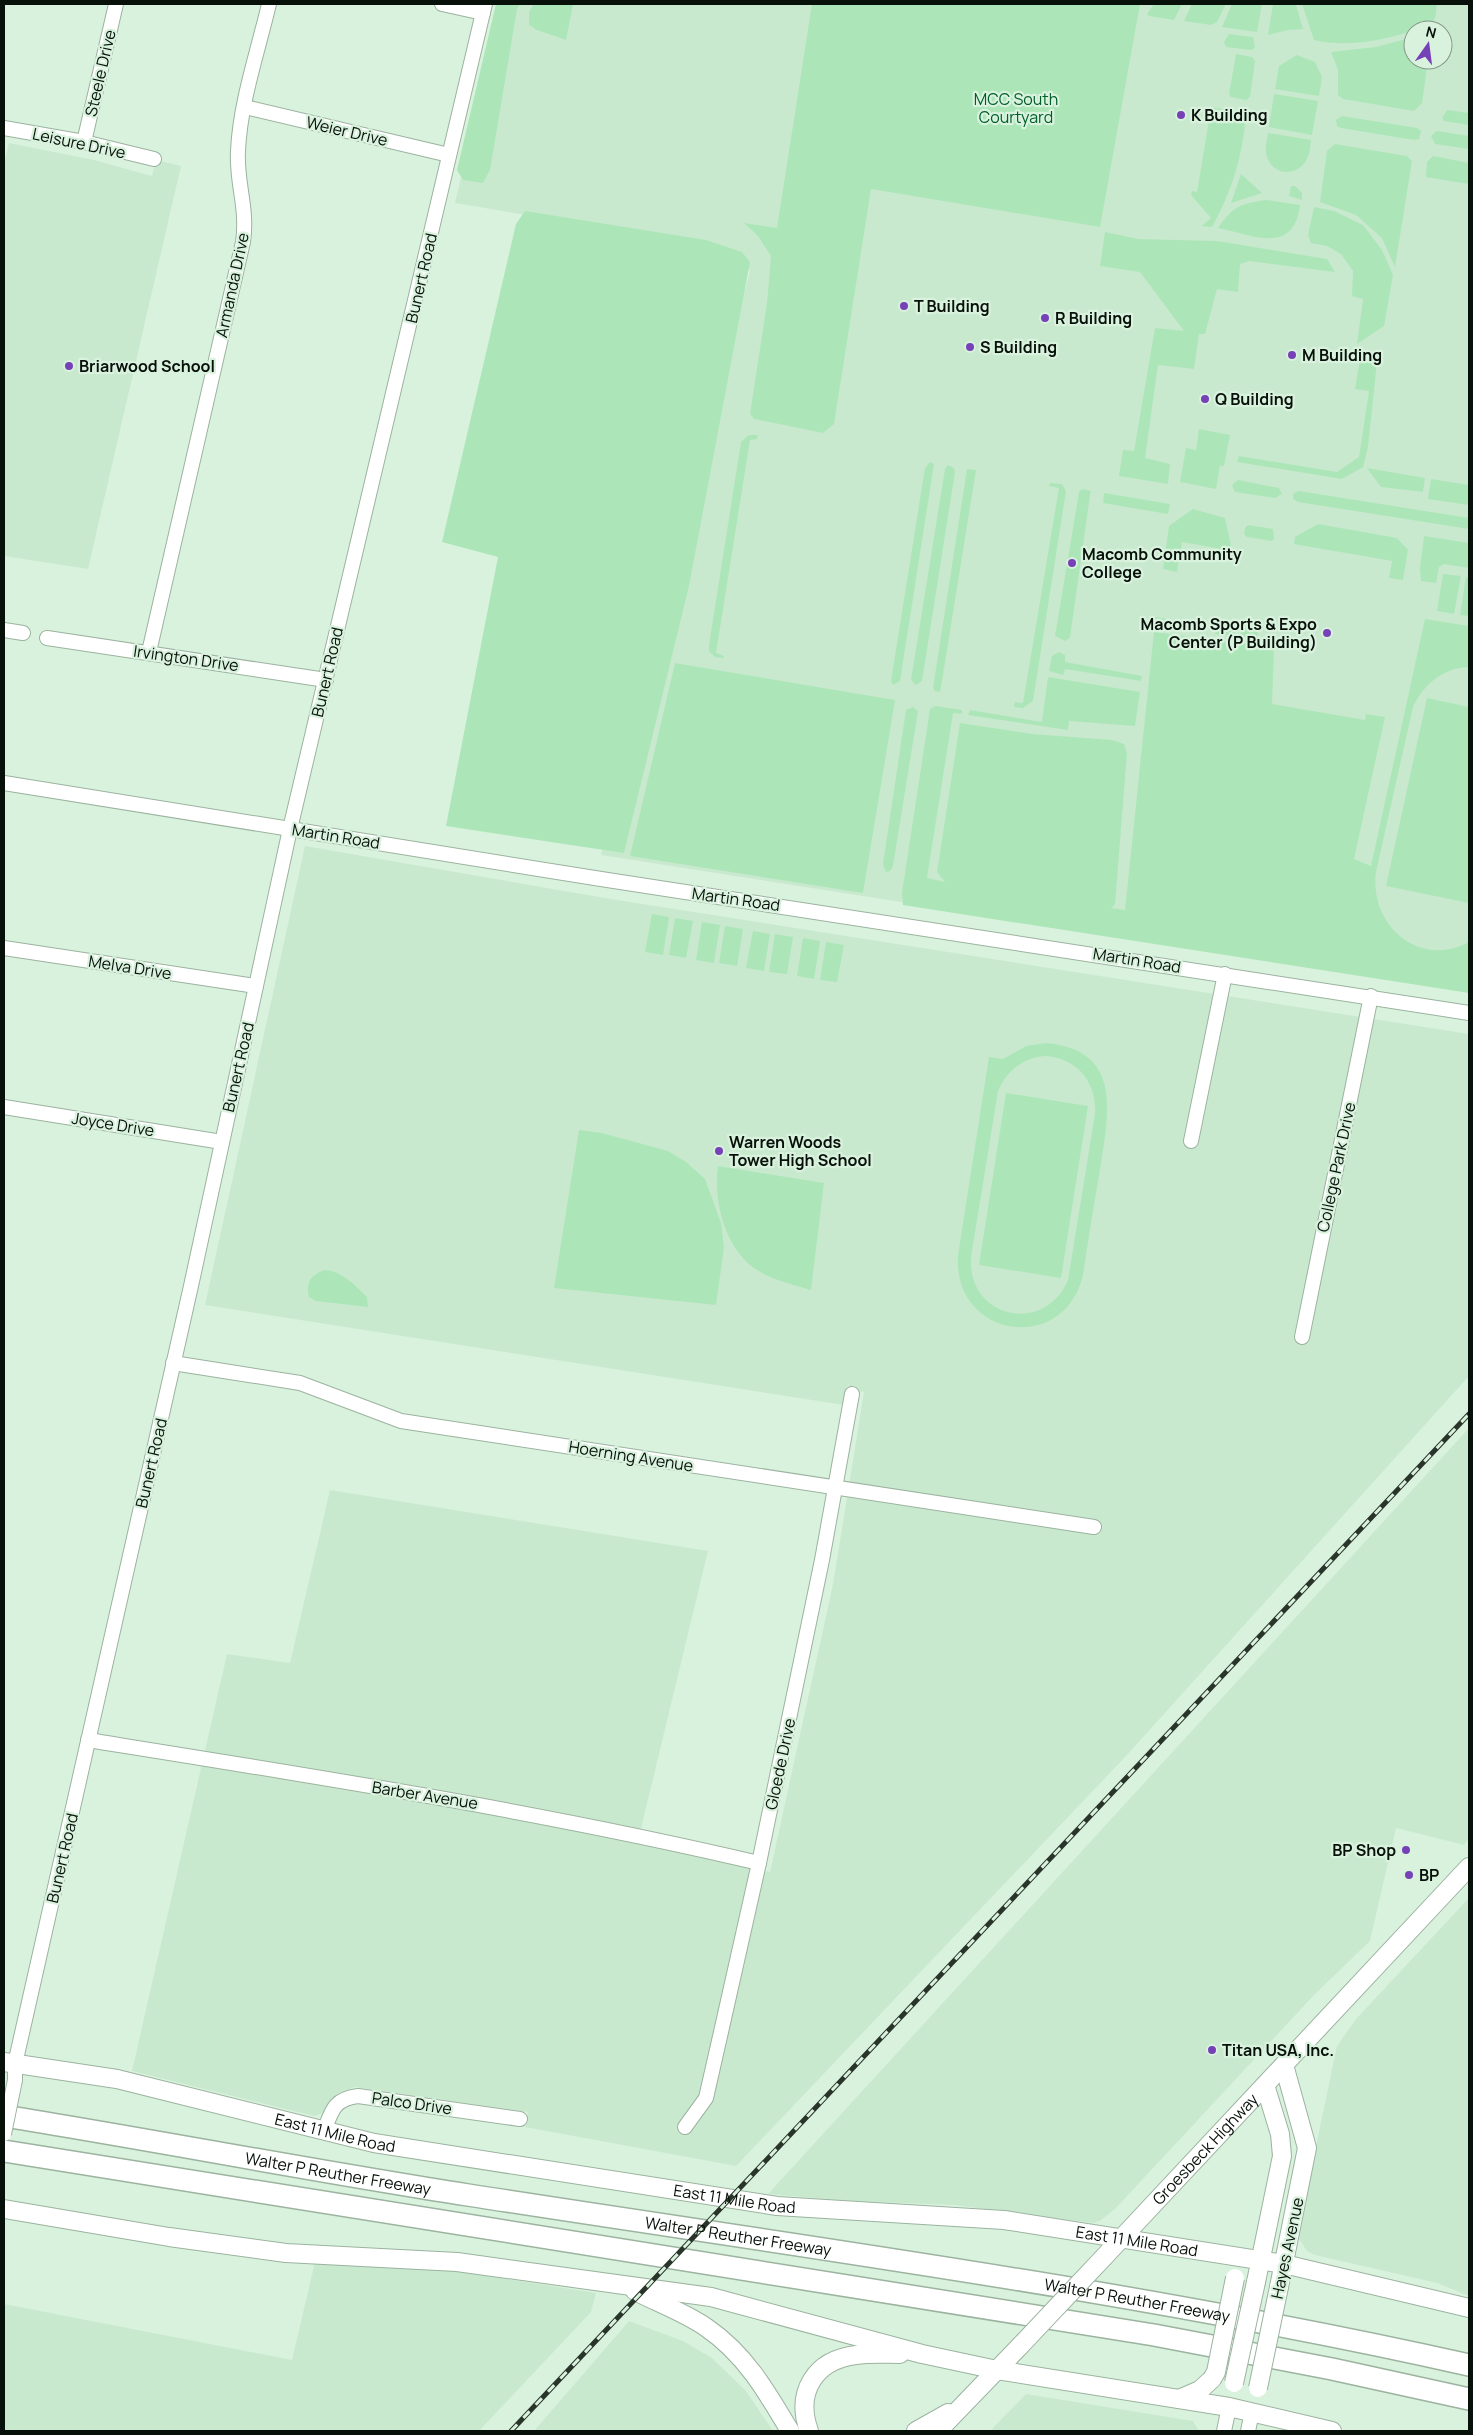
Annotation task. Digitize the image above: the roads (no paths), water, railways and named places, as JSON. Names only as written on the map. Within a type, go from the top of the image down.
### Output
[{"type":"highway","name":"Walter P Reuther Freeway","points":[[4,2116],[465,2195],[698,2229],[1183,2307],[1469,2365]]},
{"type":"highway","name":"Walter P Reuther Freeway","points":[[4,2151],[1154,2335],[1322,2367],[1469,2399]]},
{"type":"main road","name":"Groesbeck Highway","points":[[938,2431],[1122,2238],[1469,1866]]},
{"type":"main road","name":"Hayes Avenue","points":[[1252,2412],[1307,2148],[1284,2065]]},
{"type":"main road","name":"East 11 Mile Road","points":[[12,2069],[117,2079],[374,2143],[734,2201],[837,2211],[980,2218],[1122,2238],[1284,2264],[1469,2308]]},
{"type":"main road","name":"Hayes Avenue","points":[[1229,2407],[1282,2156],[1280,2134],[1265,2085]]},
{"type":"main road","points":[[4,2209],[286,2253],[457,2262],[621,2284],[740,2304],[922,2354],[997,2370],[1229,2407],[1332,2431]]},
{"type":"main road","points":[[1179,2399],[1200,2390],[1216,2372],[1235,2278],[1231,2266],[1220,2253]]},
{"type":"main road","points":[[621,2284],[705,2326],[726,2342],[760,2382],[790,2431]]},
{"type":"main road","points":[[809,2431],[804,2408],[806,2395],[811,2381],[820,2369],[830,2363],[857,2355],[922,2354]]},
{"type":"main road","points":[[916,2431],[960,2407]]},
{"type":"street","name":"Steele Drive","points":[[84,142],[116,4]]},
{"type":"street","name":"Armanda Drive","points":[[149,652],[243,242],[245,208],[237,152],[245,107],[269,4]]},
{"type":"street","points":[[442,4],[484,9]]},
{"type":"street","name":"Bunert Road","points":[[4,2134],[12,2069],[173,1364],[290,829],[484,9]]},
{"type":"street","name":"Weier Drive","points":[[245,107],[450,155]]},
{"type":"street","name":"Leisure Drive","points":[[4,128],[84,142],[154,159]]},
{"type":"street","points":[[4,630],[23,633]]},
{"type":"street","name":"Irvington Drive","points":[[47,638],[326,680]]},
{"type":"street","name":"Martin Road","points":[[4,783],[1371,996],[1469,1013]]},
{"type":"street","name":"Melva Drive","points":[[4,948],[256,986]]},
{"type":"street","points":[[1191,1141],[1225,974]]},
{"type":"street","name":"College Park Drive","points":[[1302,1337],[1371,996]]},
{"type":"street","name":"Joyce Drive","points":[[4,1107],[222,1142]]},
{"type":"street","name":"Hoerning Avenue","points":[[173,1364],[300,1383],[401,1421],[1094,1527]]},
{"type":"street","name":"Gloede Drive","points":[[684,2127],[706,2098],[759,1863],[836,1487],[852,1394]]},
{"type":"street","name":"Barber Avenue","points":[[88,1740],[519,1811],[654,1838],[759,1863]]},
{"type":"street","name":"Palco Drive","points":[[324,2131],[338,2102],[346,2098],[358,2096],[520,2119]]},
{"type":"street","name":"Hayes Avenue","points":[[1224,2431],[1229,2407]]},
{"type":"street","name":"Hayes Avenue","points":[[1248,2431],[1252,2412]]},
{"type":"railway","points":[[511,2431],[1469,1414]]},
{"type":"place","name":"K Building","points":[[1181,115]]},
{"type":"place","name":"T Building","points":[[904,306]]},
{"type":"place","name":"R Building","points":[[1045,318]]},
{"type":"place","name":"S Building","points":[[970,347]]},
{"type":"place","name":"M Building","points":[[1292,355]]},
{"type":"place","name":"Briarwood School","points":[[69,366]]},
{"type":"place","name":"Q Building","points":[[1205,399]]},
{"type":"place","name":"Macomb Community College","points":[[1072,563]]},
{"type":"place","name":"Macomb Sports & Expo Center (P Building)","points":[[1327,633]]},
{"type":"place","name":"Warren Woods Tower High School","points":[[719,1151]]},
{"type":"place","name":"BP Shop","points":[[1406,1850]]},
{"type":"place","name":"BP","points":[[1409,1875]]},
{"type":"place","name":"Titan USA, Inc.","points":[[1212,2050]]},
{"type":"park label","name":"MCC South Courtyard","points":[[1016,108]]}]
